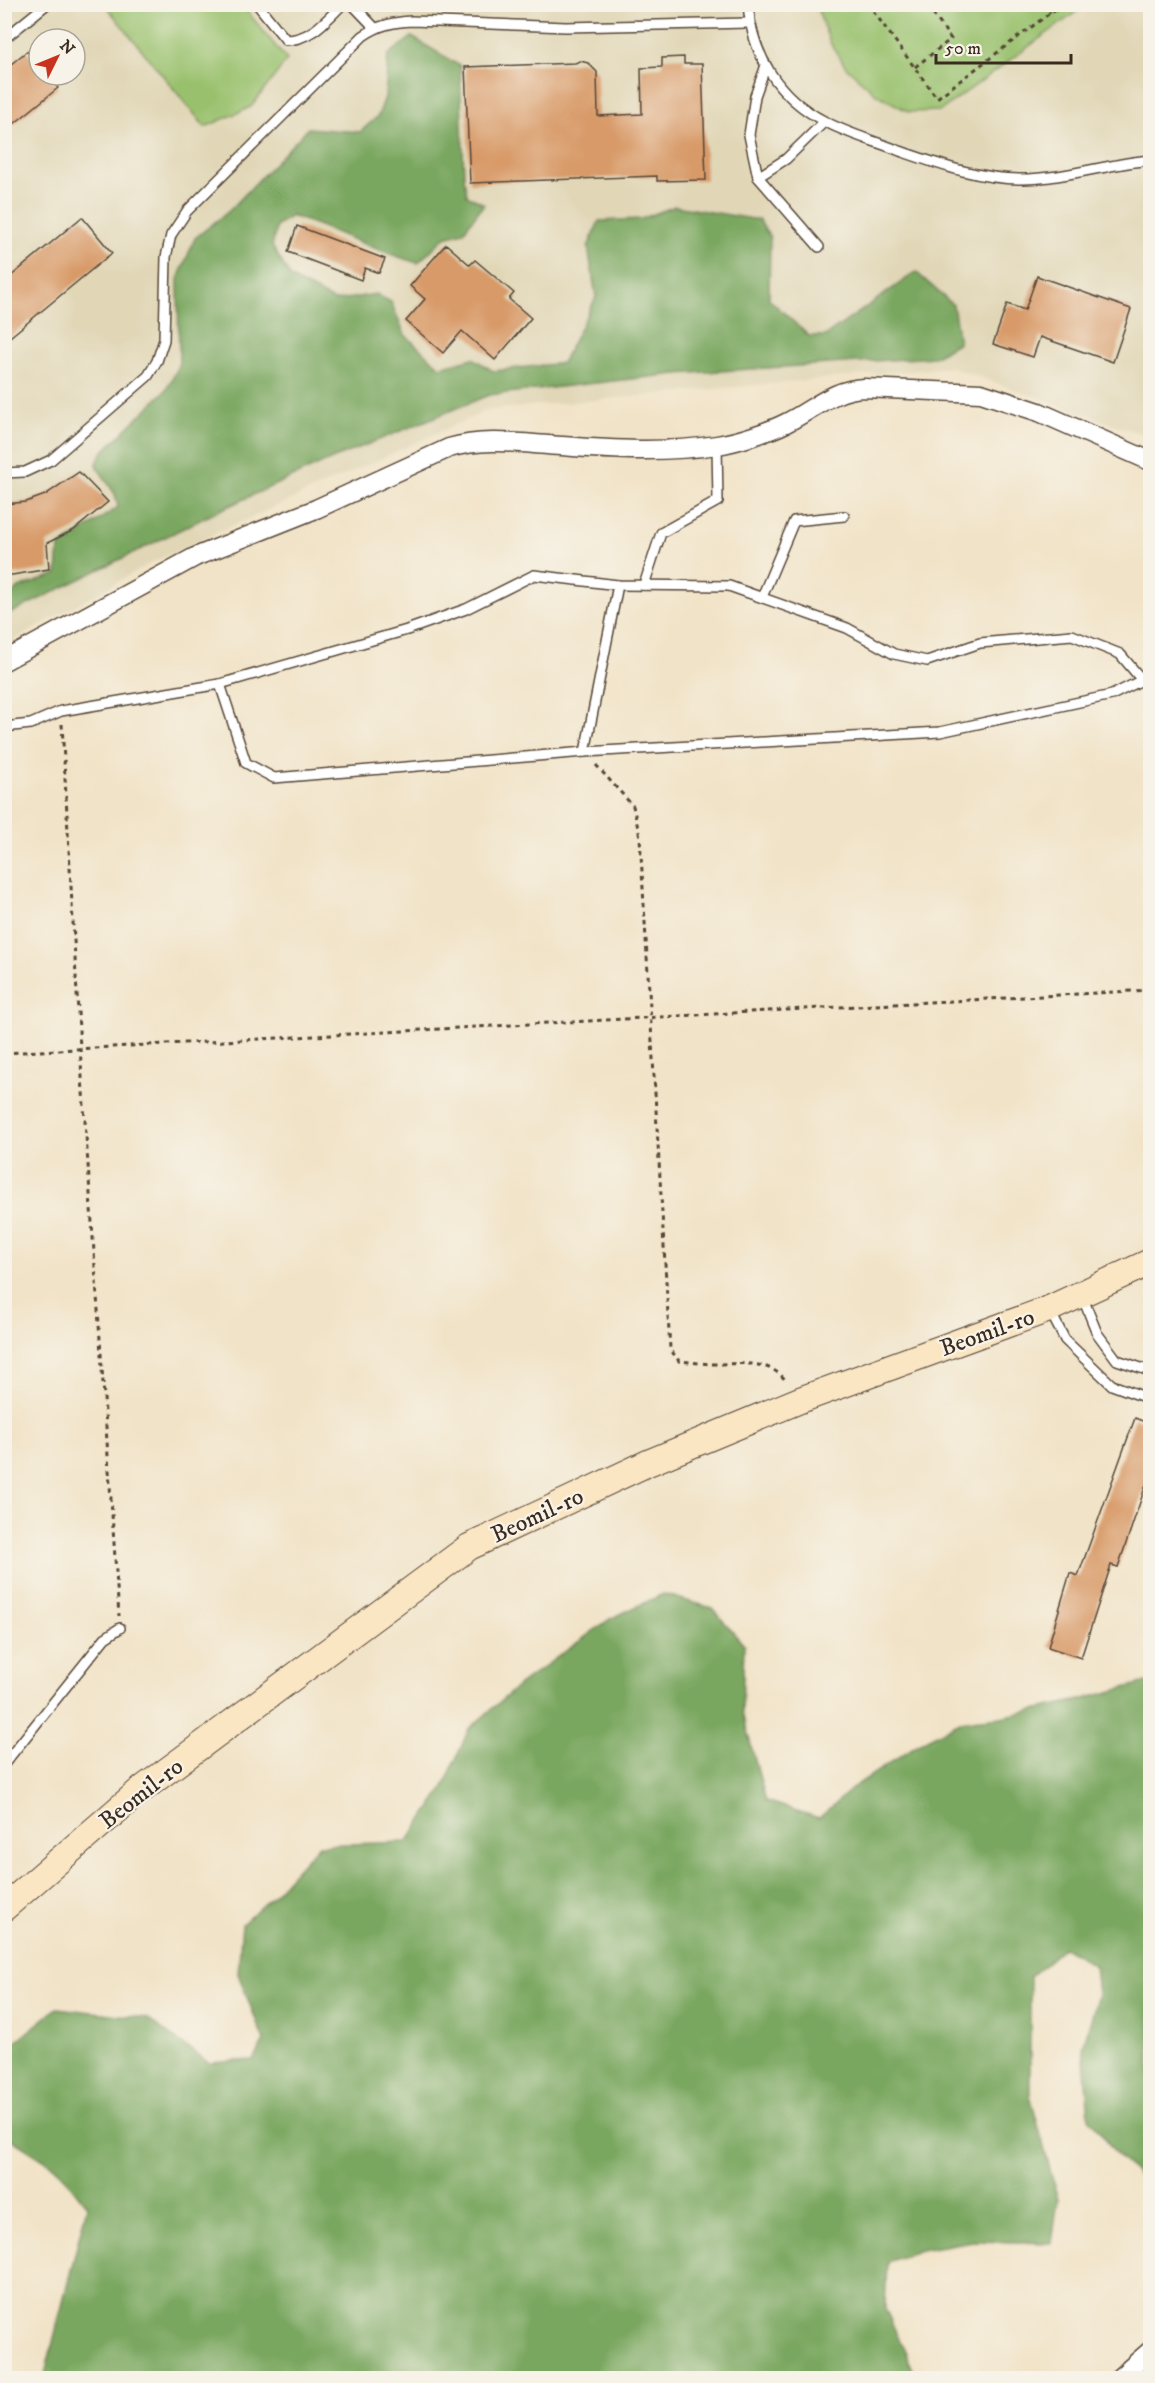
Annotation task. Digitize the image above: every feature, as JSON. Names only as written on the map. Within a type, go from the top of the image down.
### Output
[{"type":"street","points":[[4,661],[195,557],[316,509],[449,448],[466,443],[489,441],[626,451],[717,445],[786,423],[849,388],[864,388],[981,393],[1039,412],[1150,461]]},
{"type":"street","name":"Beomil-ro","points":[[4,1908],[136,1793],[469,1547],[648,1463],[800,1400],[1082,1296],[1150,1262]]},
{"type":"street","points":[[1119,2379],[1150,2351]]},
{"type":"lane","points":[[257,4],[286,40],[298,40],[313,33],[343,4]]},
{"type":"lane","points":[[352,4],[375,28]]},
{"type":"lane","points":[[748,4],[749,23],[765,68],[789,95],[824,122],[944,167],[1020,179],[1150,160]]},
{"type":"lane","points":[[4,39],[45,5]]},
{"type":"lane","points":[[4,473],[25,472],[51,459],[148,376],[157,361],[164,340],[166,257],[171,235],[181,219],[363,36],[375,28],[392,22],[412,21],[566,27],[749,23]]},
{"type":"lane","points":[[765,68],[755,96],[750,135],[758,177],[819,247]]},
{"type":"lane","points":[[758,177],[786,159],[824,122]]},
{"type":"lane","points":[[644,585],[661,533],[718,501],[717,445]]},
{"type":"lane","points":[[762,597],[794,521],[844,516]]},
{"type":"lane","points":[[4,727],[31,724],[61,711],[220,684],[407,630],[466,609],[534,575],[618,585],[729,585],[847,628],[894,654],[927,661],[980,643],[1072,635],[1120,654],[1146,681],[1112,695],[940,732],[585,752],[274,778],[246,763],[220,684]]},
{"type":"lane","points":[[585,752],[618,585]]},
{"type":"lane","points":[[1082,1296],[1097,1333],[1117,1360],[1150,1371]]},
{"type":"lane","points":[[1049,1309],[1065,1340],[1112,1385],[1150,1399]]},
{"type":"lane","points":[[4,1764],[105,1638],[120,1628]]},
{"type":"path","points":[[868,4],[937,98],[1062,4]]},
{"type":"path","points":[[915,68],[951,39],[926,4]]},
{"type":"path","points":[[1044,4],[1050,13]]},
{"type":"path","points":[[61,711],[80,1048],[120,1628]]},
{"type":"path","points":[[585,752],[633,806],[640,837],[670,1349],[679,1361],[715,1364],[750,1362],[780,1372],[800,1400]]},
{"type":"path","points":[[4,1053],[1150,990]]},
{"type":"shaded area","points":[[5,5],[1150,5],[1150,437],[951,367],[488,410],[153,562],[5,645]]},
{"type":"green space","points":[[816,4],[1086,5],[940,111],[909,112],[876,94],[846,67],[830,43]]},
{"type":"green space","points":[[105,5],[242,5],[287,60],[251,107],[205,127]]},
{"type":"green space","points":[[412,37],[460,66],[464,178],[467,195],[484,204],[463,232],[445,237],[418,263],[386,253],[292,216],[277,225],[272,246],[291,278],[334,301],[376,294],[391,302],[405,335],[440,367],[473,358],[493,371],[562,363],[596,297],[588,247],[599,221],[641,219],[675,206],[759,220],[770,237],[769,299],[809,336],[825,336],[916,272],[953,305],[959,342],[934,357],[676,374],[489,395],[334,458],[220,510],[5,616],[5,602],[19,588],[57,574],[59,547],[118,507],[115,494],[96,465],[102,453],[166,390],[179,366],[178,279],[195,238],[229,211],[308,128],[360,132],[378,116],[385,97],[388,55]]},
{"type":"green space","points":[[663,1594],[712,1608],[744,1645],[742,1712],[766,1801],[819,1818],[855,1786],[923,1741],[962,1721],[1001,1717],[1080,1700],[1150,1681],[1150,2187],[1118,2156],[1089,2118],[1083,2047],[1098,1995],[1095,1966],[1064,1947],[1030,1977],[1030,2095],[1058,2200],[1052,2243],[973,2241],[920,2250],[887,2262],[885,2308],[917,2378],[44,2378],[87,2206],[58,2169],[6,2136],[5,2062],[13,2044],[57,2008],[146,2018],[209,2063],[253,2060],[264,2041],[238,1974],[242,1924],[273,1895],[319,1845],[407,1842],[442,1791],[469,1729],[519,1685],[610,1619]]},
{"type":"building","points":[[27,51],[27,87],[58,88],[4,132],[4,70]]},
{"type":"building","points":[[684,57],[684,64],[702,64],[706,180],[657,181],[657,176],[470,183],[465,67],[580,61],[588,63],[597,72],[598,116],[642,114],[641,68],[662,67],[662,58]]},
{"type":"building","points":[[82,217],[112,253],[4,342],[4,282]]},
{"type":"building","points":[[297,226],[385,259],[379,273],[365,268],[361,280],[288,252]]},
{"type":"building","points":[[446,244],[470,265],[475,260],[514,293],[509,299],[531,318],[495,360],[462,331],[443,353],[406,321],[425,299],[410,286]]},
{"type":"building","points":[[1037,276],[1131,309],[1113,362],[1040,337],[1033,357],[993,344],[1007,304],[1025,310]]},
{"type":"building","points":[[79,472],[108,502],[74,530],[47,543],[49,569],[12,575],[4,574],[4,504],[26,502],[45,495]]},
{"type":"building","points":[[1135,1418],[1150,1424],[1150,1473],[1118,1567],[1111,1565],[1081,1658],[1048,1647],[1070,1573],[1078,1576]]}]
